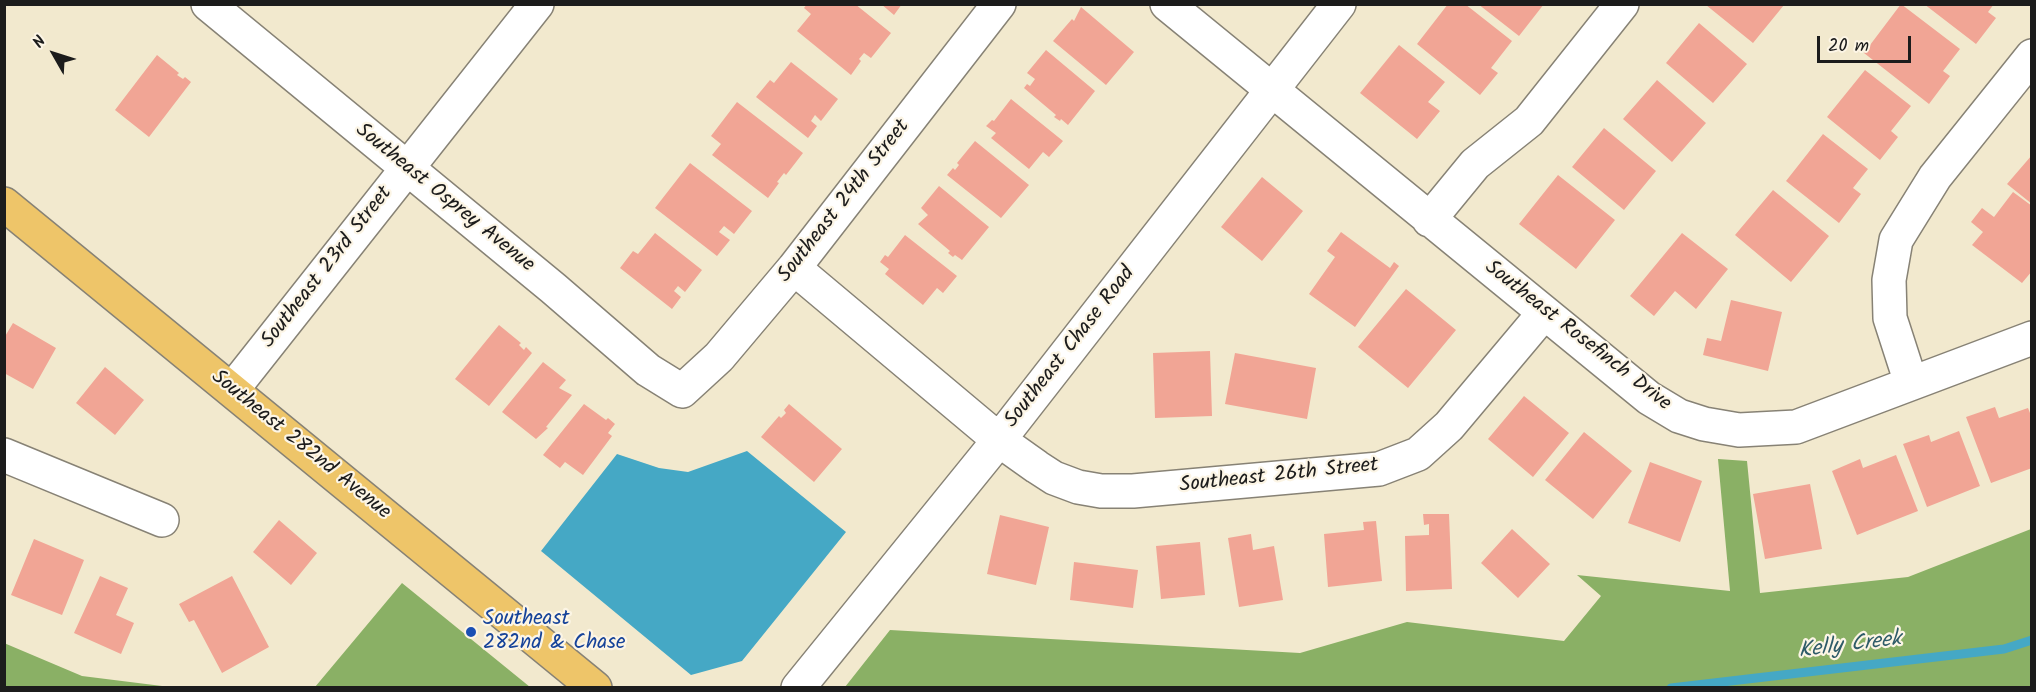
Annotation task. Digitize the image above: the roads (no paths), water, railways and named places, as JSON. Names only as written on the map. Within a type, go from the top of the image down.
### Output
[{"type":"main road","name":"Southeast 282nd Avenue","points":[[4,204],[595,687]]},
{"type":"street","name":"Southeast Osprey Avenue","points":[[208,4],[553,288],[648,370],[682,391]]},
{"type":"street","name":"Southeast 23rd Street","points":[[232,390],[537,4]]},
{"type":"street","name":"Southeast 24th Street","points":[[682,391],[719,357],[794,268],[999,4]]},
{"type":"street","name":"Southeast Rosefinch Drive","points":[[1167,4],[1271,92],[1649,398],[1679,416],[1739,430],[1796,427],[2031,338]]},
{"type":"street","name":"Southeast Chase Road","points":[[798,687],[999,440],[1340,4]]},
{"type":"street","points":[[1429,220],[1475,164],[1529,121],[1622,4]]},
{"type":"street","points":[[1911,383],[1890,318],[1889,280],[1896,240],[1935,177],[2031,56]]},
{"type":"street","name":"Southeast 26th Street","points":[[794,268],[999,440],[1054,478],[1078,487],[1101,490],[1134,491],[1379,469],[1418,454],[1449,426],[1544,313]]},
{"type":"street","points":[[4,455],[162,520]]},
{"type":"water","points":[[747,451],[846,532],[742,661],[691,675],[541,551],[617,454],[659,468],[688,472]]},
{"type":"waterway","name":"Kelly Creek","points":[[1671,688],[2004,649],[2032,640]]},
{"type":"place","name":"Southeast 282nd & Chase","points":[[471,632]]}]
